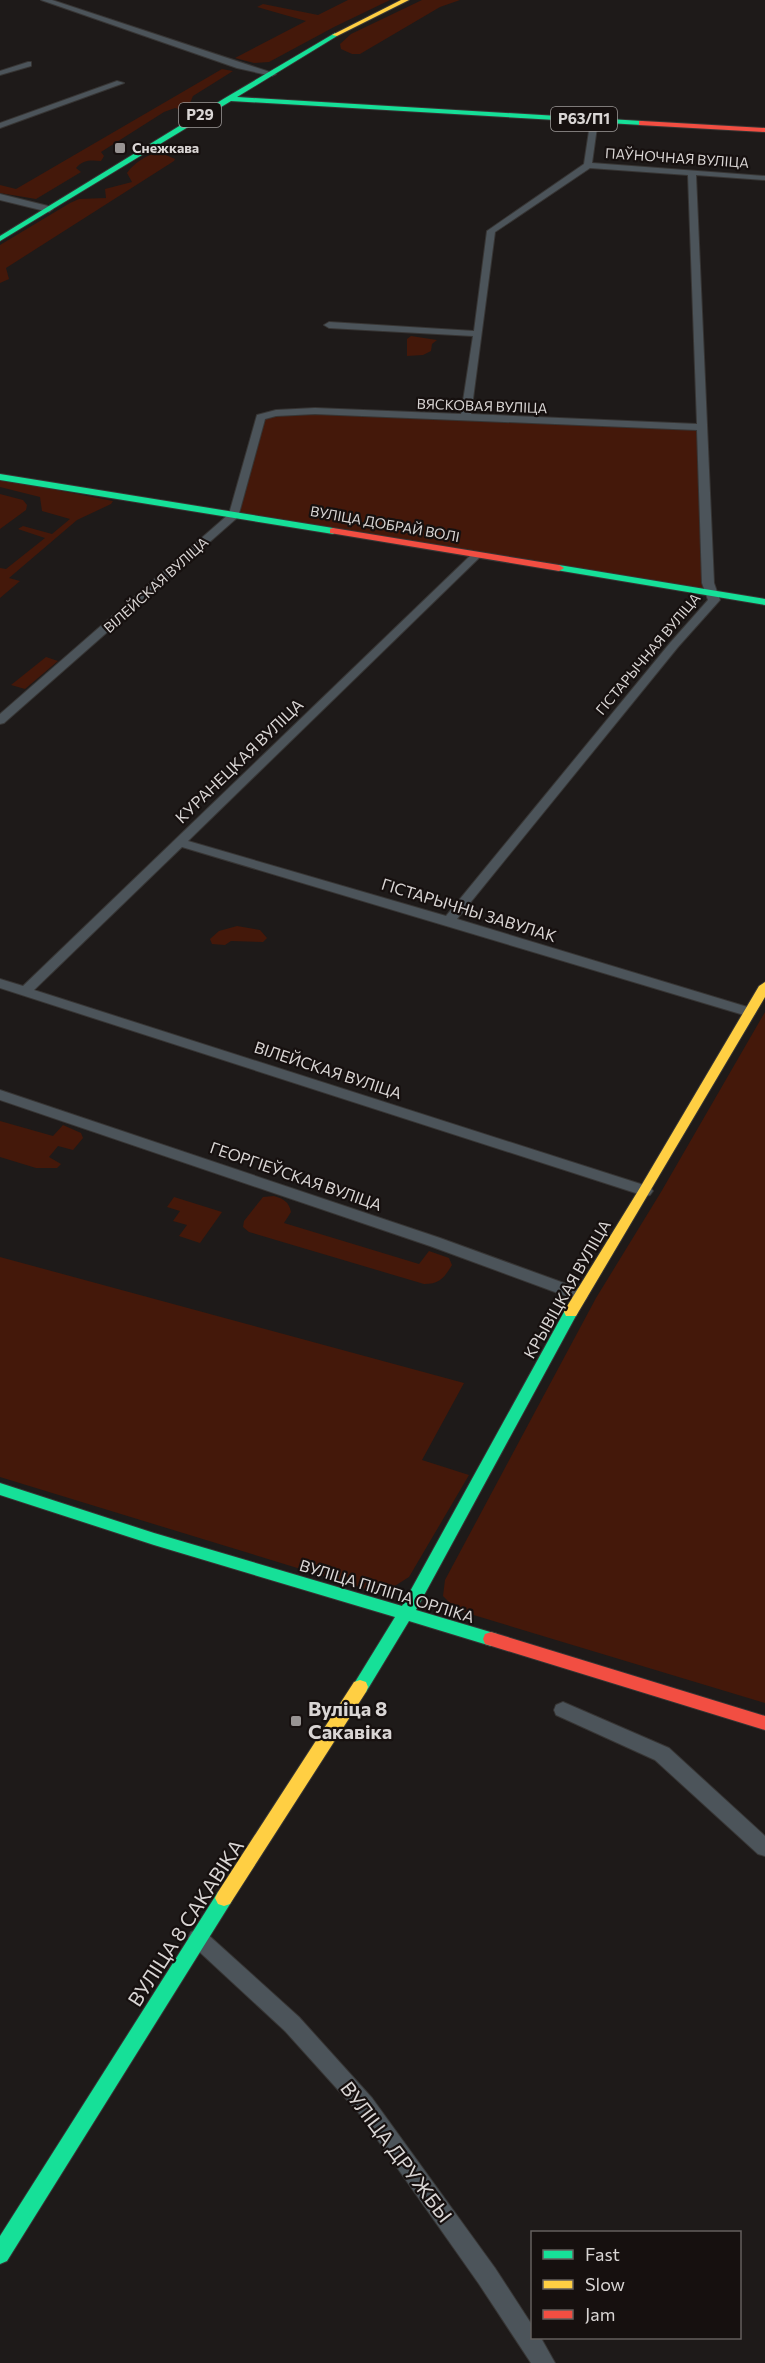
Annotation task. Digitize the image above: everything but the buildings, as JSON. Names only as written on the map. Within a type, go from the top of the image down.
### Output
[{"type":"street","points":[[45,0],[240,66],[272,74]]},
{"type":"street","name":"Р29","points":[[0,239],[227,99],[362,20],[406,0]]},
{"type":"street","points":[[0,73],[28,64]]},
{"type":"street","points":[[0,126],[120,83]]},
{"type":"street","name":"Р63/П1","points":[[227,99],[765,130]]},
{"type":"street","points":[[465,419],[491,231],[588,165],[594,120]]},
{"type":"street","name":"ПАЎНОЧНАЯ ВУЛІЦА","points":[[588,165],[765,178]]},
{"type":"street","name":"ГІСТАРЫЧНАЯ ВУЛІЦА","points":[[449,921],[674,645],[714,600],[708,583],[692,172]]},
{"type":"street","points":[[0,197],[49,209]]},
{"type":"street","points":[[329,325],[478,334]]},
{"type":"street","name":"ВЯСКОВАЯ ВУЛІЦА","points":[[234,515],[261,417],[276,413],[315,411],[701,428]]},
{"type":"street","name":"ВУЛІЦА ДОБРАЙ ВОЛІ","points":[[0,477],[765,602]]},
{"type":"street","name":"ВІЛЕЙСКАЯ ВУЛІЦА","points":[[0,720],[234,515]]},
{"type":"street","name":"КУРАНЕЦКАЯ ВУЛІЦА","points":[[25,991],[476,556]]},
{"type":"street","name":"ГІСТАРЫЧНЫ ЗАВУЛАК","points":[[178,842],[749,1012]]},
{"type":"street","name":"ВІЛЕЙСКАЯ ВУЛІЦА","points":[[0,983],[645,1191]]},
{"type":"street","name":"КРЫВІЦКАЯ ВУЛІЦА","points":[[406,1613],[580,1295],[645,1191],[765,986]]},
{"type":"street","name":"ГЕОРГІЕЎСКАЯ ВУЛІЦА","points":[[0,1095],[435,1242],[580,1295]]},
{"type":"street","name":"ВУЛІЦА ПІЛІПА ОРЛІКА","points":[[0,1489],[154,1539],[406,1613],[765,1723]]},
{"type":"street","name":"ВУЛІЦА 8 САКАВІКА","points":[[0,2254],[198,1938],[314,1763],[406,1613]]},
{"type":"street","points":[[563,1710],[662,1754],[765,1848]]},
{"type":"street","name":"ВУЛІЦА ДРУЖБЫ","points":[[198,1938],[292,2024],[365,2105],[487,2276],[544,2363]]},
{"type":"shaded area","points":[[348,0],[390,0],[269,62],[254,63],[235,58],[306,21],[257,7],[263,4],[318,15]]},
{"type":"shaded area","points":[[422,0],[460,0],[440,7],[360,54],[352,54],[341,49],[340,44],[351,34]]},
{"type":"shaded area","points":[[222,69],[233,71],[193,96],[190,103],[192,108],[185,111],[175,108],[164,112],[101,152],[104,156],[101,161],[81,163],[76,168],[81,172],[36,199],[0,193],[0,185],[16,189]]},
{"type":"shaded area","points":[[159,152],[175,159],[174,161],[6,268],[9,279],[0,283],[0,245],[79,199],[106,198],[105,189],[132,182],[127,173],[130,169],[145,157]]},
{"type":"shaded area","points":[[411,336],[437,340],[432,344],[431,351],[423,355],[407,356],[407,339]]},
{"type":"shaded area","points":[[315,411],[701,427],[711,592],[234,515],[261,417]]},
{"type":"shaded area","points":[[0,479],[113,501],[77,520],[9,578],[20,581],[0,598],[0,568],[6,569],[45,538],[18,529],[23,526],[52,534],[70,519],[42,511],[40,497],[0,487]]},
{"type":"shaded area","points":[[0,494],[23,500],[27,505],[26,510],[0,529]]},
{"type":"shaded area","points":[[46,657],[58,661],[25,689],[11,685]]},
{"type":"shaded area","points":[[237,926],[260,930],[267,938],[263,942],[231,941],[225,945],[212,944],[210,939],[219,931]]},
{"type":"shaded area","points":[[765,1012],[765,1703],[457,1610],[443,1596],[445,1580],[596,1298],[661,1192]]},
{"type":"shaded area","points":[[0,1121],[53,1136],[63,1125],[81,1133],[83,1138],[73,1150],[58,1146],[49,1157],[61,1164],[57,1168],[36,1168],[0,1157]]},
{"type":"shaded area","points":[[274,1196],[286,1201],[289,1206],[291,1212],[284,1223],[419,1264],[429,1251],[449,1258],[452,1265],[441,1279],[434,1283],[424,1284],[249,1232],[243,1227],[244,1221],[263,1197]]},
{"type":"shaded area","points":[[174,1197],[222,1212],[200,1243],[179,1236],[187,1225],[173,1221],[180,1211],[167,1207]]},
{"type":"shaded area","points":[[0,1257],[464,1383],[422,1460],[469,1475],[409,1577],[390,1589],[366,1589],[0,1477]]},
{"type":"traffic: fast","points":[[0,239],[335,35]]},
{"type":"traffic: fast","points":[[227,99],[642,123]]},
{"type":"traffic: fast","points":[[0,477],[333,531]]},
{"type":"traffic: fast","points":[[559,568],[765,602]]},
{"type":"traffic: fast","points":[[360,1687],[406,1613],[571,1312]]},
{"type":"traffic: fast","points":[[0,1489],[154,1539],[491,1639]]},
{"type":"traffic: fast","points":[[0,2254],[224,1898]]},
{"type":"traffic: slow","points":[[335,35],[406,0]]},
{"type":"traffic: slow","points":[[571,1312],[765,986]]},
{"type":"traffic: slow","points":[[224,1898],[360,1687]]},
{"type":"traffic: jam","points":[[642,123],[765,130]]},
{"type":"traffic: jam","points":[[333,531],[559,568]]},
{"type":"traffic: jam","points":[[491,1639],[765,1723]]},
{"type":"place","name":"Снежкава","points":[[120,148]]},
{"type":"place","name":"Вуліца 8 Сакавіка","points":[[296,1721]]}]
